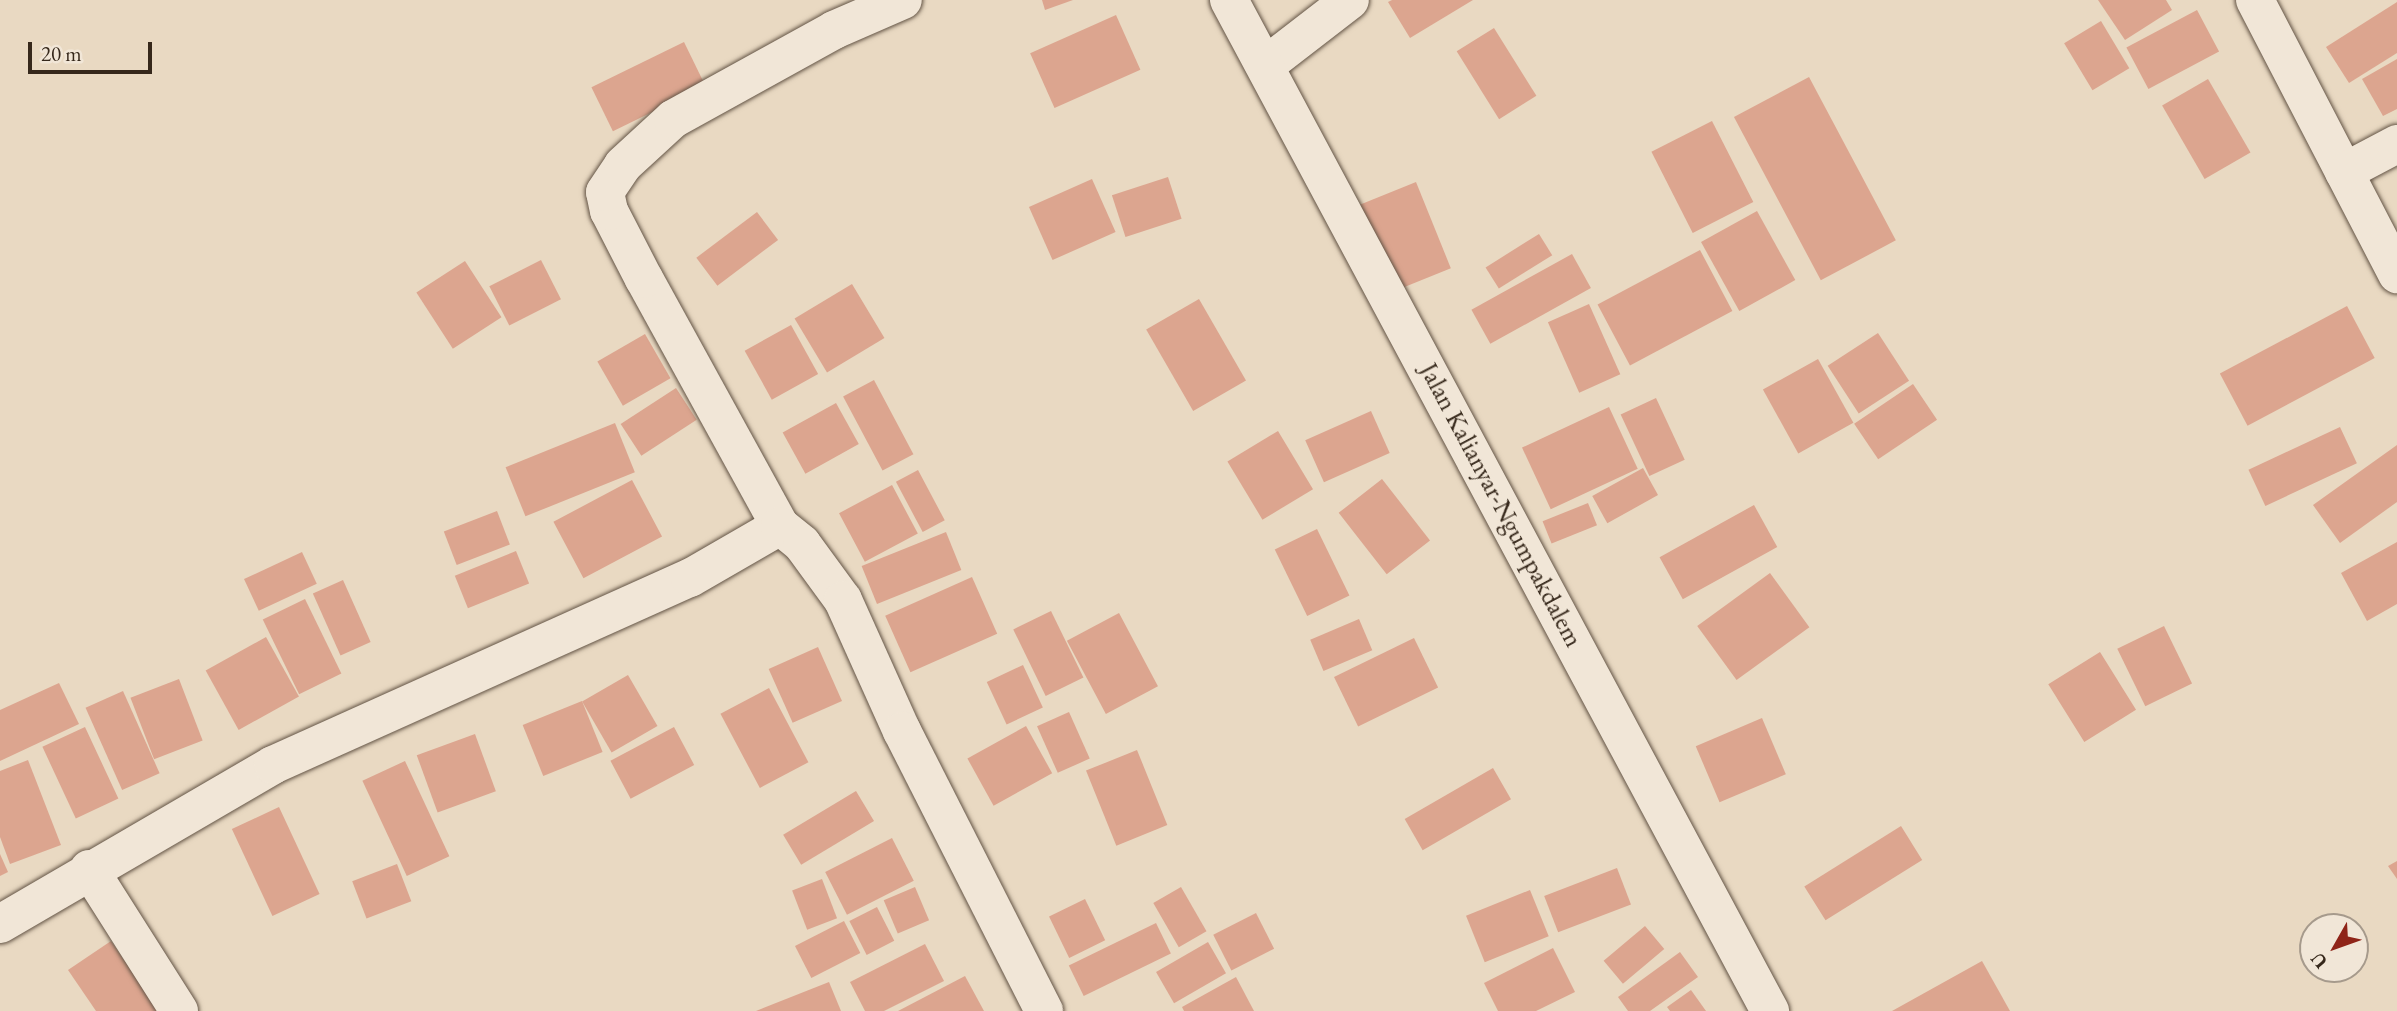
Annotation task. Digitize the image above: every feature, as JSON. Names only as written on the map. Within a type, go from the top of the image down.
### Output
[{"type":"street","points":[[903,0],[834,30],[673,119],[623,165],[605,192],[609,211],[638,267],[780,526],[802,544],[843,600],[902,731],[1044,1011]]},
{"type":"street","name":"Jalan Kalianyar-Ngumpakdalem","points":[[1229,0],[1770,1011]]},
{"type":"street","points":[[1266,65],[1350,0]]},
{"type":"street","points":[[2255,0],[2397,274]]},
{"type":"street","points":[[2344,172],[2397,144]]},
{"type":"street","points":[[0,924],[89,869],[273,765],[678,584],[780,526]]},
{"type":"street","points":[[89,869],[178,1011]]},
{"type":"building","points":[[1042,0],[1073,0],[1045,10]]},
{"type":"building","points":[[1473,0],[1410,38],[1388,2]]},
{"type":"building","points":[[2098,0],[2166,0],[2172,10],[2125,40]]},
{"type":"building","points":[[2397,2],[2397,53],[2349,83],[2326,47]]},
{"type":"building","points":[[2197,10],[2219,51],[2148,89],[2126,48]]},
{"type":"building","points":[[1116,15],[1140,70],[1055,108],[1030,53]]},
{"type":"building","points":[[2101,21],[2129,68],[2092,90],[2064,43]]},
{"type":"building","points":[[1494,28],[1536,96],[1499,119],[1457,51]]},
{"type":"building","points":[[684,42],[705,86],[613,131],[591,87]]},
{"type":"building","points":[[2397,59],[2397,109],[2383,116],[2362,79]]},
{"type":"building","points":[[1809,77],[1896,240],[1821,280],[1734,117]]},
{"type":"building","points":[[2208,79],[2250,153],[2205,179],[2162,106]]},
{"type":"building","points":[[1712,121],[1753,202],[1693,233],[1651,152]]},
{"type":"building","points":[[1168,177],[1182,219],[1125,237],[1112,195]]},
{"type":"building","points":[[1092,179],[1116,232],[1053,260],[1029,207]]},
{"type":"building","points":[[1416,182],[1451,268],[1395,291],[1360,204]]},
{"type":"building","points":[[1757,211],[1795,280],[1739,311],[1701,242]]},
{"type":"building","points":[[757,212],[778,240],[717,286],[696,258]]},
{"type":"building","points":[[1539,234],[1552,255],[1499,289],[1486,267]]},
{"type":"building","points":[[1700,250],[1732,311],[1630,365],[1598,304]]},
{"type":"building","points":[[1572,254],[1591,288],[1490,344],[1471,310]]},
{"type":"building","points":[[541,260],[561,299],[509,326],[489,286]]},
{"type":"building","points":[[465,261],[501,317],[453,349],[416,293]]},
{"type":"building","points":[[852,284],[884,338],[827,373],[795,319]]},
{"type":"building","points":[[1199,299],[1246,380],[1193,411],[1146,330]]},
{"type":"building","points":[[1589,304],[1620,374],[1579,393],[1548,322]]},
{"type":"building","points":[[2347,306],[2375,358],[2248,426],[2220,374]]},
{"type":"building","points":[[791,325],[818,374],[772,400],[745,351]]},
{"type":"building","points":[[1878,333],[1909,381],[1859,413],[1828,366]]},
{"type":"building","points":[[645,334],[670,378],[623,406],[597,362]]},
{"type":"building","points":[[1818,359],[1853,423],[1798,453],[1763,390]]},
{"type":"building","points":[[874,380],[913,454],[883,471],[843,396]]},
{"type":"building","points":[[1913,384],[1937,420],[1878,459],[1854,424]]},
{"type":"building","points":[[676,388],[697,420],[641,456],[621,424]]},
{"type":"building","points":[[1656,398],[1685,460],[1649,476],[1621,414]]},
{"type":"building","points":[[836,403],[859,444],[805,474],[783,433]]},
{"type":"building","points":[[1609,407],[1638,469],[1551,509],[1522,448]]},
{"type":"building","points":[[1371,411],[1390,453],[1324,482],[1305,440]]},
{"type":"building","points":[[615,423],[635,472],[525,516],[506,467]]},
{"type":"building","points":[[2340,427],[2357,463],[2265,506],[2248,470]]},
{"type":"building","points":[[1278,431],[1313,489],[1262,520],[1227,461]]},
{"type":"building","points":[[2397,445],[2397,502],[2340,543],[2313,505]]},
{"type":"building","points":[[1643,468],[1658,495],[1607,523],[1592,496]]},
{"type":"building","points":[[918,470],[945,520],[923,532],[896,482]]},
{"type":"building","points":[[1382,479],[1430,540],[1387,574],[1339,513]]},
{"type":"building","points":[[632,480],[662,537],[583,578],[553,522]]},
{"type":"building","points":[[892,485],[918,534],[865,562],[839,513]]},
{"type":"building","points":[[1588,503],[1597,525],[1552,544],[1543,521]]},
{"type":"building","points":[[1754,505],[1777,547],[1683,599],[1660,557]]},
{"type":"building","points":[[497,511],[510,545],[457,565],[444,531]]},
{"type":"building","points":[[1317,529],[1349,596],[1307,616],[1275,550]]},
{"type":"building","points":[[946,532],[961,570],[877,604],[862,566]]},
{"type":"building","points":[[2397,542],[2397,604],[2367,621],[2341,573]]},
{"type":"building","points":[[516,551],[529,583],[468,608],[455,576]]},
{"type":"building","points":[[302,552],[317,584],[259,611],[244,579]]},
{"type":"building","points":[[1770,573],[1809,627],[1737,680],[1697,626]]},
{"type":"building","points":[[972,577],[997,634],[910,672],[885,616]]},
{"type":"building","points":[[343,580],[371,642],[341,656],[313,593]]},
{"type":"building","points":[[305,599],[341,674],[299,694],[263,620]]},
{"type":"building","points":[[1051,611],[1083,678],[1046,696],[1013,629]]},
{"type":"building","points":[[1119,613],[1158,686],[1106,714],[1067,641]]},
{"type":"building","points":[[1359,619],[1372,650],[1323,671],[1310,640]]},
{"type":"building","points":[[2164,626],[2192,684],[2145,706],[2117,649]]},
{"type":"building","points":[[266,637],[299,696],[239,730],[206,670]]},
{"type":"building","points":[[1414,638],[1438,687],[1358,726],[1334,677]]},
{"type":"building","points":[[818,647],[842,701],[793,723],[769,669]]},
{"type":"building","points":[[2100,652],[2136,710],[2084,742],[2048,684]]},
{"type":"building","points":[[1023,665],[1043,708],[1007,725],[987,682]]},
{"type":"building","points":[[628,675],[658,726],[612,753],[582,702]]},
{"type":"building","points":[[179,679],[203,741],[154,759],[130,698]]},
{"type":"building","points":[[59,683],[79,724],[0,761],[0,710]]},
{"type":"building","points":[[769,688],[808,762],[760,788],[720,714]]},
{"type":"building","points":[[123,691],[160,773],[122,790],[86,708]]},
{"type":"building","points":[[582,701],[603,752],[543,776],[523,725]]},
{"type":"building","points":[[1069,712],[1090,759],[1058,773],[1037,726]]},
{"type":"building","points":[[1762,718],[1786,774],[1720,802],[1696,746]]},
{"type":"building","points":[[1026,726],[1052,773],[994,806],[967,758]]},
{"type":"building","points":[[85,727],[118,799],[76,818],[42,747]]},
{"type":"building","points":[[674,727],[694,765],[631,799],[610,761]]},
{"type":"building","points":[[475,734],[496,791],[438,813],[417,755]]},
{"type":"building","points":[[1137,750],[1167,825],[1116,846],[1086,771]]},
{"type":"building","points":[[28,760],[61,845],[10,864],[0,837],[0,771]]},
{"type":"building","points":[[405,761],[449,856],[407,876],[362,781]]},
{"type":"building","points":[[1493,768],[1511,799],[1423,850],[1405,819]]},
{"type":"building","points":[[856,791],[874,821],[801,865],[783,835]]},
{"type":"building","points":[[279,807],[320,894],[272,916],[232,829]]},
{"type":"building","points":[[1901,826],[1922,860],[1826,920],[1804,886]]},
{"type":"building","points":[[892,838],[914,881],[847,915],[825,872]]},
{"type":"building","points":[[0,854],[8,872],[0,876]]},
{"type":"building","points":[[2397,861],[2397,879],[2388,866]]},
{"type":"building","points":[[397,864],[411,901],[367,919],[352,881]]},
{"type":"building","points":[[1617,868],[1631,904],[1558,932],[1544,896]]},
{"type":"building","points":[[822,879],[837,918],[807,930],[792,890]]},
{"type":"building","points":[[915,887],[929,920],[898,933],[884,900]]},
{"type":"building","points":[[1181,887],[1206,931],[1179,947],[1153,903]]},
{"type":"building","points":[[1530,890],[1549,936],[1485,962],[1466,916]]},
{"type":"building","points":[[1085,899],[1105,940],[1069,958],[1049,917]]},
{"type":"building","points":[[877,907],[894,941],[867,955],[849,921]]},
{"type":"building","points":[[1256,913],[1274,949],[1231,970],[1213,935]]},
{"type":"building","points":[[844,921],[860,953],[811,978],[795,946]]},
{"type":"building","points":[[1156,923],[1171,954],[1084,996],[1069,966]]},
{"type":"building","points":[[1645,926],[1664,949],[1623,984],[1604,961]]},
{"type":"building","points":[[111,941],[159,1011],[96,1011],[68,970]]},
{"type":"building","points":[[1208,942],[1226,973],[1174,1003],[1156,972]]},
{"type":"building","points":[[925,944],[944,981],[884,1011],[865,1011],[850,982]]},
{"type":"building","points":[[1553,948],[1575,992],[1536,1011],[1498,1011],[1484,983]]},
{"type":"building","points":[[1680,952],[1698,977],[1650,1011],[1628,1011],[1618,997]]},
{"type":"building","points":[[1982,961],[2010,1011],[1892,1011]]},
{"type":"building","points":[[965,976],[984,1011],[898,1011]]},
{"type":"building","points":[[1236,977],[1254,1011],[1184,1011],[1182,1007]]},
{"type":"building","points":[[829,982],[841,1011],[756,1011]]},
{"type":"building","points":[[1691,990],[1706,1011],[1670,1011],[1667,1007]]}]
